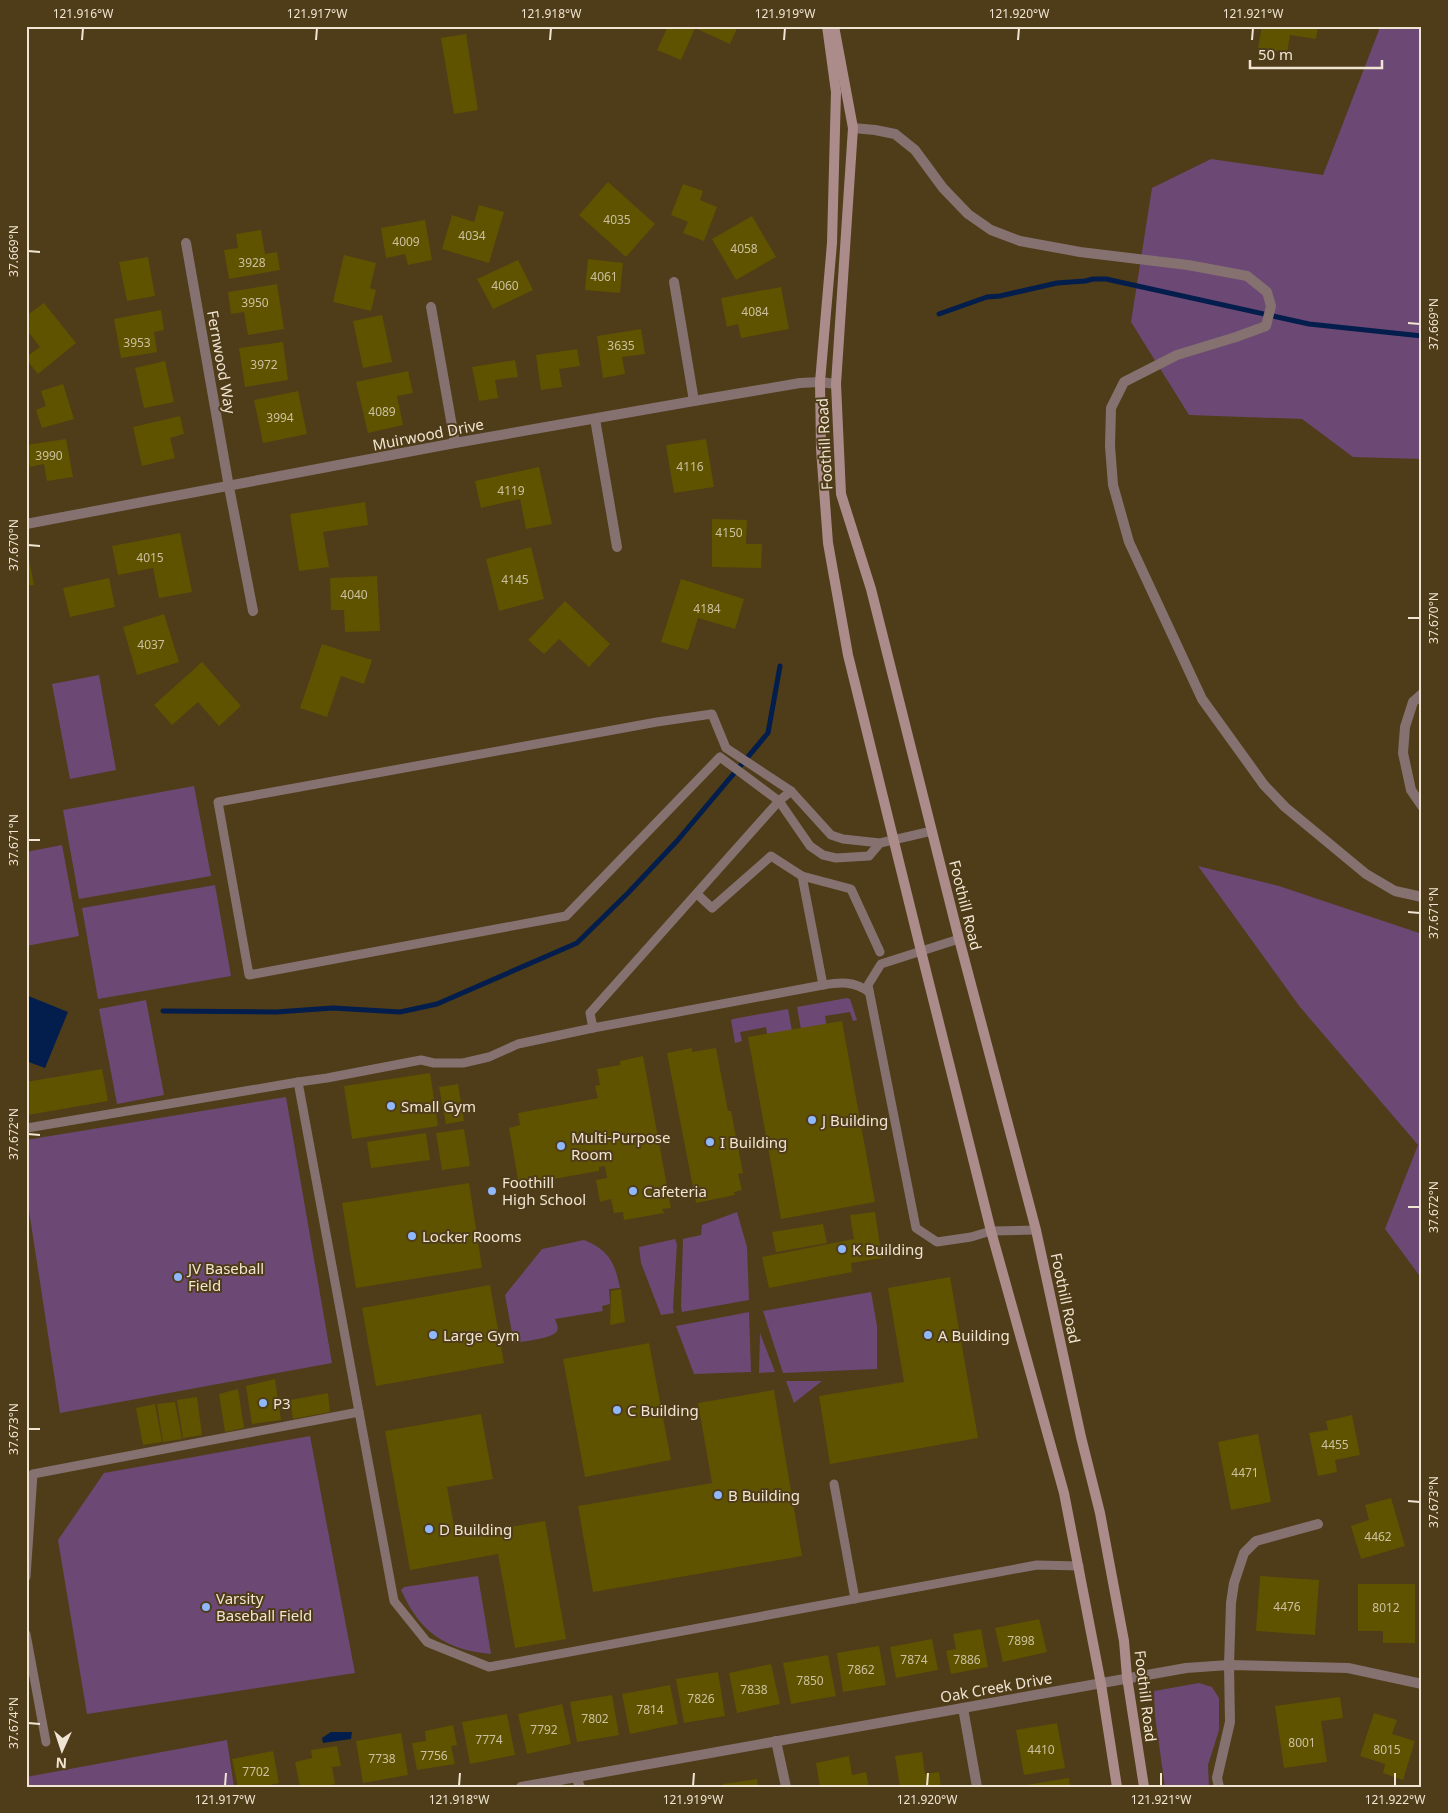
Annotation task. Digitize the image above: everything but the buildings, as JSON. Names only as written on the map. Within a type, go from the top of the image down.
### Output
[{"type":"main road","name":"Foothill Road","points":[[827,26],[836,92],[832,243],[820,382],[821,449],[828,543],[848,655],[921,951],[991,1231],[1064,1493],[1101,1684],[1118,1787]]},
{"type":"main road","name":"Foothill Road","points":[[834,26],[853,128],[836,384],[840,494],[871,589],[959,939],[1036,1230],[1081,1437],[1100,1513],[1124,1641],[1127,1678],[1144,1787]]},
{"type":"street","points":[[853,128],[895,134],[916,150],[943,188],[968,214],[991,230],[1020,241],[1080,252],[1188,265],[1247,276],[1267,292],[1271,306],[1266,326],[1177,355],[1124,382],[1111,408],[1110,446],[1113,485],[1129,542],[1202,699],[1264,785],[1285,807],[1366,874],[1395,892],[1422,897]]},
{"type":"street","name":"Fernwood Way","points":[[186,243],[253,611]]},
{"type":"street","points":[[674,282],[694,401]]},
{"type":"street","points":[[431,307],[455,443]]},
{"type":"street","name":"Muirwood Drive","points":[[26,524],[455,443],[694,401],[800,383],[820,382],[836,384]]},
{"type":"street","points":[[595,419],[617,547]]},
{"type":"street","points":[[1422,694],[1413,702],[1405,727],[1403,753],[1411,790],[1422,806]]},
{"type":"street","points":[[1219,1787],[1217,1778],[1230,1722],[1230,1603],[1234,1583],[1244,1553],[1256,1541],[1318,1524]]},
{"type":"street","name":"Oak Creek Drive","points":[[521,1787],[578,1782],[776,1742],[1186,1668],[1229,1665],[1348,1668],[1422,1684]]},
{"type":"street","points":[[963,1708],[977,1787]]},
{"type":"street","points":[[776,1742],[786,1787]]},
{"type":"lane","points":[[880,843],[869,856],[836,858],[823,855],[810,846],[779,802],[720,757],[566,916],[249,975],[218,802],[657,722],[712,714],[726,748],[791,791],[831,835],[843,839],[880,843],[932,831]]},
{"type":"lane","points":[[593,1028],[590,1013],[779,802],[791,791]]},
{"type":"lane","points":[[697,894],[712,908],[771,856],[802,876],[851,890],[880,952]]},
{"type":"lane","points":[[802,876],[823,985]]},
{"type":"lane","points":[[959,939],[881,964],[868,985],[916,1228],[937,1242],[971,1237],[991,1231],[1036,1230]]},
{"type":"lane","points":[[27,1128],[327,1078],[421,1060],[434,1063],[463,1063],[489,1056],[518,1044],[839,982],[860,986],[869,992]]},
{"type":"lane","points":[[298,1082],[394,1601],[427,1642],[488,1667],[1037,1565],[1079,1566]]},
{"type":"lane","points":[[26,1577],[33,1474],[359,1412]]},
{"type":"lane","points":[[834,1484],[856,1599]]},
{"type":"lane","points":[[26,1634],[46,1742]]},
{"type":"shaded area","points":[[1378,26],[1422,26],[1422,459],[1353,457],[1302,419],[1189,415],[1131,322],[1152,188],[1211,159],[1323,175],[1379,30]]},
{"type":"shaded area","points":[[99,675],[116,770],[70,779],[52,684]]},
{"type":"shaded area","points":[[194,786],[211,876],[79,899],[63,810]]},
{"type":"shaded area","points":[[62,845],[79,936],[26,946],[26,852]]},
{"type":"shaded area","points":[[1198,866],[1279,886],[1422,934],[1422,1279],[1385,1229],[1418,1145],[1300,1007]]},
{"type":"shaded area","points":[[215,885],[231,976],[98,999],[82,908]]},
{"type":"shaded area","points":[[850,999],[857,1020],[853,1021],[850,1012],[825,1016],[827,1029],[802,1035],[797,1007]]},
{"type":"shaded area","points":[[146,1000],[164,1095],[117,1104],[99,1009]]},
{"type":"shaded area","points":[[788,1009],[793,1037],[768,1041],[766,1027],[740,1032],[742,1041],[735,1043],[731,1020]]},
{"type":"shaded area","name":"JV Baseball Field","points":[[286,1097],[332,1363],[60,1413],[26,1191],[26,1140]]},
{"type":"shaded area","points":[[737,1212],[747,1247],[749,1300],[682,1312],[683,1239],[701,1235],[702,1225]]},
{"type":"shaded area","points":[[675,1239],[677,1244],[674,1313],[661,1315],[641,1263],[639,1247]]},
{"type":"shaded area","points":[[584,1240],[605,1253],[610,1258],[616,1271],[620,1288],[609,1289],[610,1304],[602,1306],[603,1311],[555,1319],[558,1330],[550,1336],[514,1343],[505,1295],[542,1249]]},
{"type":"shaded area","points":[[871,1292],[877,1326],[877,1369],[783,1373],[763,1311]]},
{"type":"shaded area","points":[[749,1312],[751,1372],[694,1374],[676,1326]]},
{"type":"shaded area","points":[[760,1333],[775,1372],[759,1373]]},
{"type":"shaded area","points":[[786,1381],[822,1381],[794,1403]]},
{"type":"shaded area","name":"Varsity Baseball Field","points":[[310,1436],[355,1673],[87,1714],[58,1540],[104,1473]]},
{"type":"shaded area","points":[[478,1576],[491,1654],[460,1648],[436,1636],[417,1617],[408,1605],[401,1590],[404,1587]]},
{"type":"shaded area","points":[[1199,1683],[1212,1687],[1219,1698],[1219,1730],[1208,1765],[1209,1787],[1165,1787],[1155,1716],[1154,1691]]},
{"type":"shaded area","points":[[227,1740],[234,1787],[26,1787],[26,1777]]},
{"type":"water","points":[[26,995],[68,1012],[45,1068],[26,1061]]},
{"type":"water","points":[[331,1732],[352,1732],[351,1739],[323,1743],[322,1738]]},
{"type":"waterway","points":[[939,314],[987,297],[1000,296],[1057,283],[1106,279],[1309,324],[1422,336]]},
{"type":"waterway","points":[[163,1011],[276,1012],[333,1008],[400,1012],[437,1004],[577,943],[677,841],[768,733],[780,666]]},
{"type":"place","name":"Small Gym","points":[[391,1106]]},
{"type":"place","name":"J Building","points":[[812,1120]]},
{"type":"place","name":"I Building","points":[[710,1142]]},
{"type":"place","name":"Multi-Purpose Room","points":[[561,1146]]},
{"type":"place","name":"Foothill High School","points":[[492,1191]]},
{"type":"place","name":"Cafeteria","points":[[633,1191]]},
{"type":"place","name":"Locker Rooms","points":[[412,1236]]},
{"type":"place","name":"K Building","points":[[842,1249]]},
{"type":"place","name":"JV Baseball Field","points":[[178,1277]]},
{"type":"place","name":"Large Gym","points":[[433,1335]]},
{"type":"place","name":"A Building","points":[[928,1335]]},
{"type":"place","name":"P3","points":[[263,1403]]},
{"type":"place","name":"C Building","points":[[617,1410]]},
{"type":"place","name":"B Building","points":[[718,1495]]},
{"type":"place","name":"D Building","points":[[429,1529]]},
{"type":"place","name":"Varsity Baseball Field","points":[[206,1607]]}]
